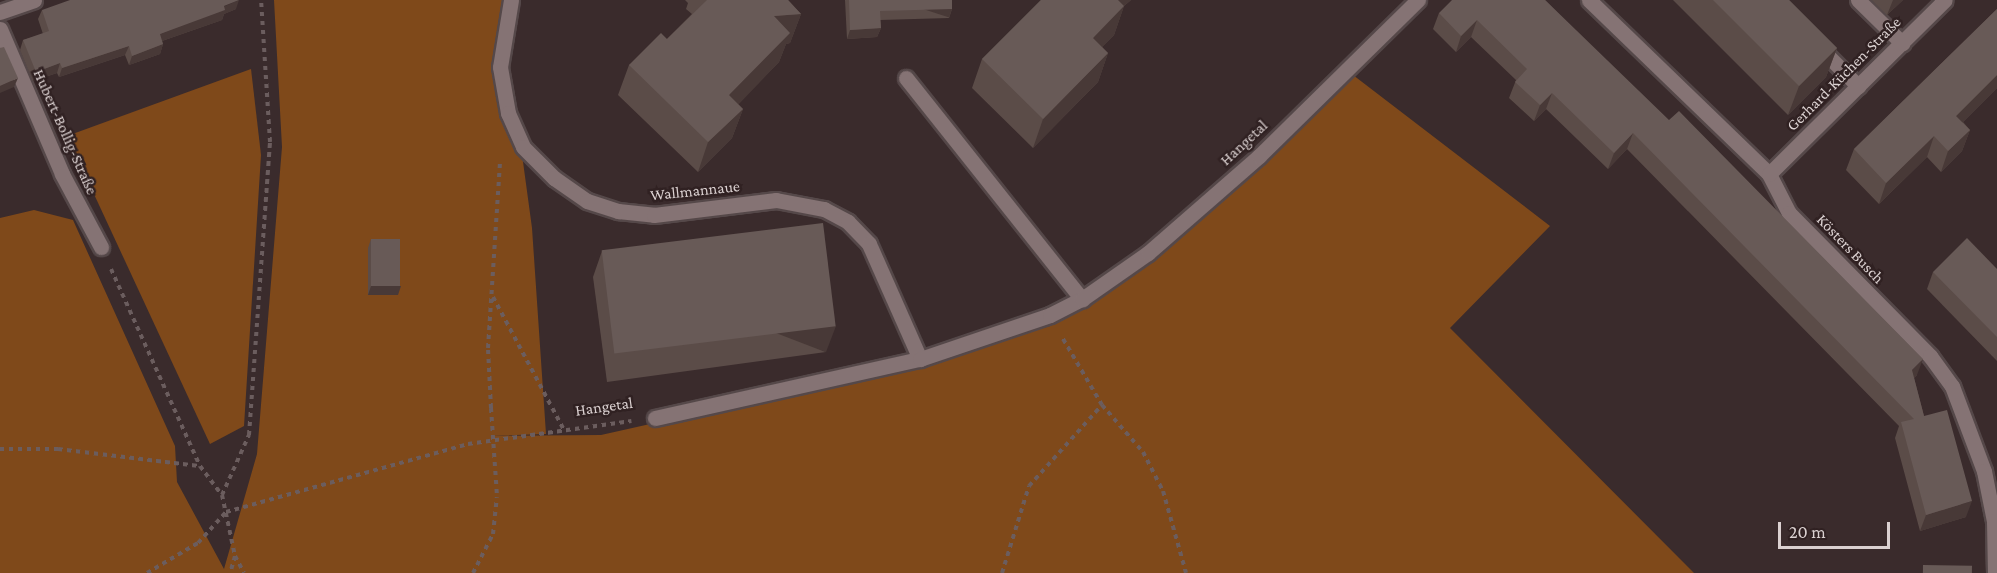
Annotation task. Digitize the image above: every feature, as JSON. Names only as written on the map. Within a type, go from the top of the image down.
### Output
[{"type":"street","points":[[0,12],[34,0]]},
{"type":"street","name":"Wallmannaue","points":[[511,0],[500,67],[508,113],[523,147],[554,178],[587,201],[618,211],[654,215],[776,200],[824,209],[848,222],[870,244],[920,359]]},
{"type":"street","name":"Hangetal","points":[[655,418],[920,359],[1050,315],[1082,298],[1148,254],[1259,156],[1418,0]]},
{"type":"street","name":"Kösters Busch","points":[[1589,0],[1769,174],[1789,213],[1952,386],[1984,471],[1994,521],[1995,573]]},
{"type":"street","points":[[1858,0],[1902,43]]},
{"type":"street","name":"Gerhard-Küchen-Straße","points":[[1769,174],[1945,0]]},
{"type":"street","name":"Hubert-Bollig-Straße","points":[[0,29],[62,174],[101,248]]},
{"type":"street","points":[[1803,31],[1858,86]]},
{"type":"street","points":[[906,78],[1082,298]]},
{"type":"path","points":[[222,495],[249,435],[270,142],[261,0]]},
{"type":"path","points":[[473,573],[493,534],[496,496],[490,408],[492,296],[508,113]]},
{"type":"path","points":[[101,248],[200,466],[222,495],[235,556],[244,573]]},
{"type":"path","points":[[492,296],[564,430]]},
{"type":"path","points":[[1050,315],[1102,405],[1143,452],[1163,491],[1186,573]]},
{"type":"path","points":[[1002,573],[1029,486],[1102,405]]},
{"type":"path","name":"Hangetal","points":[[226,512],[468,444],[655,418]]},
{"type":"path","points":[[0,449],[58,449],[200,466]]},
{"type":"path","points":[[147,573],[198,543],[226,512]]},
{"type":"path","points":[[230,573],[235,556]]},
{"type":"shaded area","points":[[274,0],[510,0],[499,66],[521,147],[532,228],[546,434],[488,436],[601,435],[918,364],[1050,326],[1154,259],[1353,75],[1550,226],[1450,328],[1694,573],[0,573],[0,218],[34,210],[73,220],[175,446],[177,482],[224,569],[257,454],[282,147]]},
{"type":"shaded area","points":[[251,69],[261,155],[244,426],[210,444],[67,136]]},
{"type":"building","points":[[70,0],[239,0],[224,6],[225,10],[160,34],[163,44],[132,56],[129,46],[62,68],[60,63],[36,72],[23,40],[49,31],[42,10]]},
{"type":"building","points":[[707,0],[788,0],[801,14],[774,16],[790,33],[729,95],[743,109],[708,142],[629,65],[661,33],[667,39]]},
{"type":"building","points":[[849,0],[952,0],[952,9],[880,11],[881,28],[850,30]]},
{"type":"building","points":[[1041,0],[1118,0],[1124,6],[1093,38],[1108,53],[1043,119],[982,59]]},
{"type":"building","points":[[1452,0],[1545,0],[1669,120],[1679,111],[1923,359],[1912,370],[1924,416],[1947,410],[1972,501],[1926,515],[1901,422],[1914,419],[1633,133],[1614,153],[1552,93],[1540,105],[1515,82],[1527,69],[1477,20],[1461,36],[1439,13]]},
{"type":"building","points":[[1713,0],[1789,0],[1837,48],[1799,86]]},
{"type":"building","points":[[1997,9],[1997,75],[1956,116],[1970,130],[1948,151],[1934,136],[1886,183],[1854,149]]},
{"type":"building","points":[[4,47],[18,78],[0,86],[0,48]]},
{"type":"building","points":[[823,223],[836,326],[614,353],[602,250]]},
{"type":"building","points":[[1967,238],[1997,269],[1997,337],[1933,272]]},
{"type":"building","points":[[371,239],[400,239],[400,286],[371,286]]},
{"type":"building","points":[[1923,565],[1972,566],[1972,573],[1923,573]]}]
